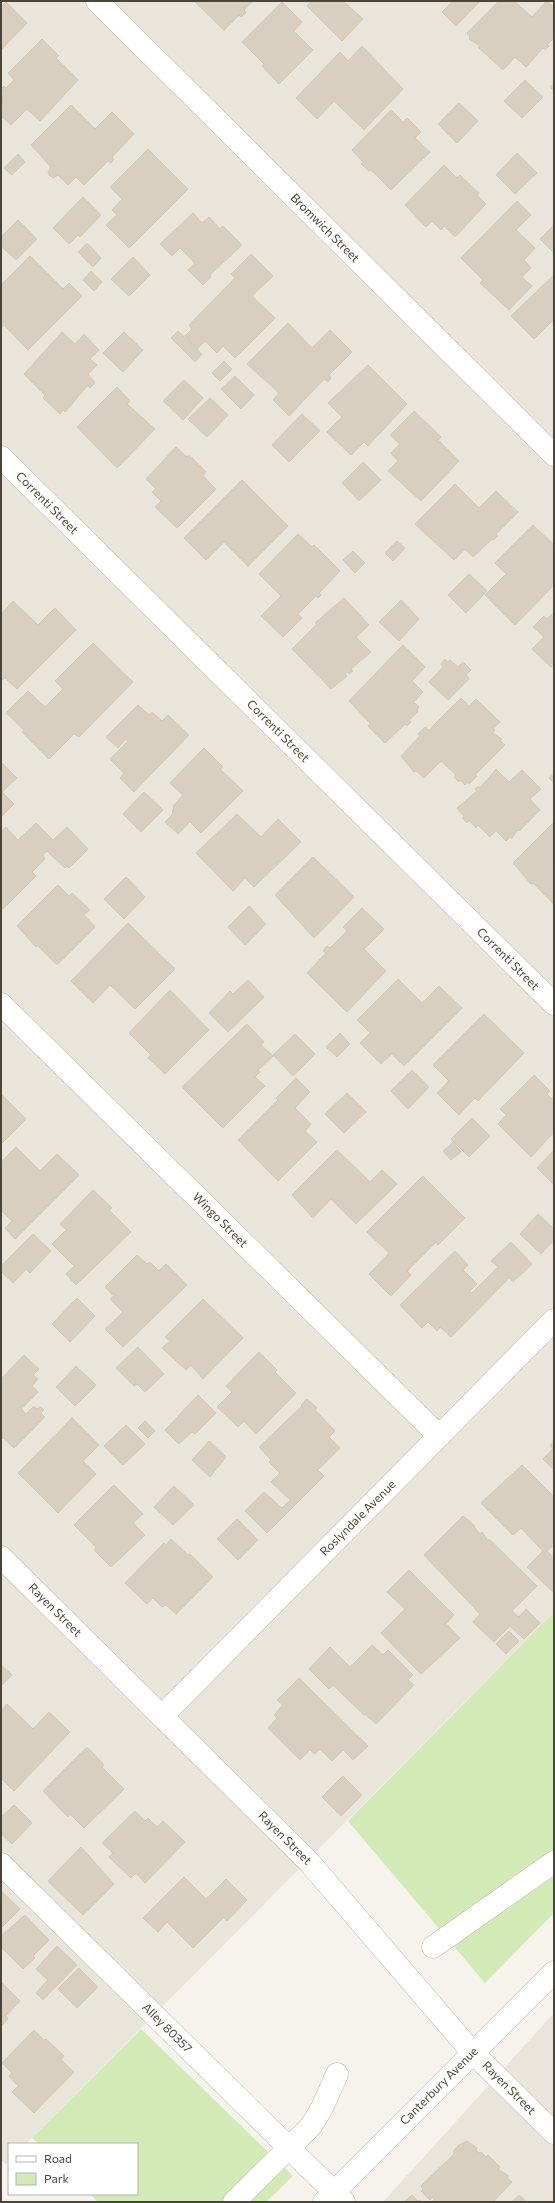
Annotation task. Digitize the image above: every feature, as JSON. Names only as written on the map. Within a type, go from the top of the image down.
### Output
[{"type":"street","name":"Bromwich Street","points":[[97,1],[554,456]]},
{"type":"street","name":"Correnti Street","points":[[1,457],[554,1004]]},
{"type":"street","name":"Wingo Street","points":[[1,1004],[439,1436]]},
{"type":"street","name":"Roslyndale Avenue","points":[[162,1716],[554,1320]]},
{"type":"street","name":"Rayen Street","points":[[1,1557],[309,1862],[472,2052],[554,2133]]},
{"type":"street","points":[[433,1947],[554,1862]]},
{"type":"street","name":"Alley 80357","points":[[1,1864],[288,2148],[334,2199]]},
{"type":"street","name":"Canterbury Avenue","points":[[334,2199],[472,2052],[554,1972]]},
{"type":"street","points":[[234,2202],[311,2126],[322,2108],[336,2074]]},
{"type":"shaded area","points":[[1,1],[554,1],[554,1612],[27,2143],[8,2143],[8,2162],[6,2164],[1,2160]]},
{"type":"shaded area","points":[[554,2013],[554,2202],[383,2202]]},
{"type":"green space","points":[[554,1612],[554,1913],[485,1983],[348,1821]]},
{"type":"green space","points":[[141,2029],[293,2176],[266,2202],[98,2202],[91,2195],[138,2195],[138,2143],[38,2143],[32,2138]]},
{"type":"building","points":[[194,1],[253,1],[244,10],[246,13],[241,17],[239,15],[224,30]]},
{"type":"building","points":[[312,1],[343,1],[363,19],[342,41],[307,6]]},
{"type":"building","points":[[450,1],[480,1],[456,26],[442,12],[452,2]]},
{"type":"building","points":[[499,1],[514,1],[532,17],[547,1],[554,7],[554,38],[547,45],[549,46],[545,50],[543,48],[526,67],[515,57],[503,70],[478,47],[480,46],[469,39],[470,37],[467,33]]},
{"type":"building","points":[[6,2],[27,23],[1,50],[1,7]]},
{"type":"building","points":[[282,2],[302,22],[294,31],[313,50],[279,84],[262,66],[264,64],[242,42]]},
{"type":"building","points":[[42,39],[59,56],[56,58],[78,80],[40,121],[27,109],[11,125],[1,116],[3,92],[1,89],[4,86],[6,88],[14,80],[8,73]]},
{"type":"building","points":[[362,46],[403,89],[364,130],[334,101],[317,119],[296,98],[340,52],[348,61]]},
{"type":"building","points":[[525,80],[543,97],[522,118],[504,101]]},
{"type":"building","points":[[554,83],[554,91],[550,87]]},
{"type":"building","points":[[459,103],[478,121],[457,143],[438,124]]},
{"type":"building","points":[[71,105],[95,129],[112,112],[134,134],[112,157],[114,159],[111,163],[108,161],[84,185],[76,177],[68,185],[58,175],[53,178],[50,176],[48,172],[51,167],[31,145]]},
{"type":"building","points":[[391,110],[403,122],[407,118],[421,132],[415,138],[430,152],[391,190],[371,170],[369,171],[361,164],[363,162],[352,150]]},
{"type":"building","points":[[148,149],[188,189],[129,248],[106,225],[117,215],[112,210],[122,199],[110,187]]},
{"type":"building","points":[[517,153],[537,173],[515,194],[496,175]]},
{"type":"building","points":[[18,154],[25,162],[12,175],[4,168]]},
{"type":"building","points":[[444,165],[457,178],[460,175],[479,193],[477,195],[486,204],[455,237],[444,226],[441,230],[432,221],[426,227],[405,205]]},
{"type":"building","points":[[83,197],[101,215],[80,237],[78,235],[69,244],[53,228]]},
{"type":"building","points":[[517,201],[531,215],[516,230],[535,248],[524,260],[531,268],[522,277],[532,286],[509,310],[480,283],[483,280],[461,258]]},
{"type":"building","points":[[193,213],[202,223],[209,217],[220,229],[223,226],[242,245],[210,275],[211,277],[203,285],[188,270],[195,263],[180,248],[172,256],[160,244]]},
{"type":"building","points":[[18,220],[37,239],[16,260],[1,246],[1,237]]},
{"type":"building","points":[[554,225],[554,253],[540,239]]},
{"type":"building","points":[[87,243],[101,258],[93,267],[78,252]]},
{"type":"building","points":[[251,254],[273,276],[252,296],[275,318],[235,358],[223,346],[217,353],[205,341],[197,349],[185,336],[192,329],[189,325],[235,278],[231,274]]},
{"type":"building","points":[[30,256],[63,289],[69,283],[82,296],[28,350],[4,325],[1,328],[1,285]]},
{"type":"building","points":[[133,257],[150,275],[129,296],[111,279]]},
{"type":"building","points":[[91,271],[102,282],[94,291],[83,280]]},
{"type":"building","points":[[554,275],[554,323],[552,321],[534,339],[511,316]]},
{"type":"building","points":[[288,323],[312,348],[330,330],[352,352],[329,375],[331,378],[328,382],[324,379],[289,416],[273,400],[279,393],[247,364]]},
{"type":"building","points":[[178,331],[202,354],[195,362],[171,338]]},
{"type":"building","points":[[62,332],[75,344],[84,334],[99,350],[90,359],[97,365],[88,374],[95,383],[90,388],[88,385],[65,412],[63,410],[60,414],[43,398],[45,395],[24,374]]},
{"type":"building","points":[[124,332],[143,350],[123,372],[103,353]]},
{"type":"building","points":[[224,361],[232,369],[220,381],[212,373]]},
{"type":"building","points":[[368,365],[407,404],[368,446],[364,442],[351,455],[327,432],[342,417],[328,403]]},
{"type":"building","points":[[235,376],[254,395],[241,409],[221,389]]},
{"type":"building","points":[[184,380],[203,398],[183,420],[163,401]]},
{"type":"building","points":[[117,387],[130,401],[127,404],[155,429],[117,468],[77,427]]},
{"type":"building","points":[[210,398],[228,415],[207,437],[188,419]]},
{"type":"building","points":[[414,411],[441,437],[438,440],[459,461],[421,501],[388,471],[398,461],[391,453],[400,444],[390,435]]},
{"type":"building","points":[[302,414],[320,431],[289,462],[272,445]]},
{"type":"building","points":[[176,447],[187,457],[189,455],[206,472],[203,476],[216,489],[177,528],[155,507],[161,501],[152,492],[156,489],[146,479]]},
{"type":"building","points":[[363,462],[381,480],[359,501],[342,483]]},
{"type":"building","points":[[242,480],[288,526],[248,566],[224,542],[206,560],[184,538]]},
{"type":"building","points":[[455,484],[479,508],[496,491],[518,512],[496,534],[498,536],[493,540],[492,539],[473,557],[465,549],[454,560],[415,524]]},
{"type":"building","points":[[533,525],[554,545],[554,585],[515,625],[485,595],[506,574],[495,563]]},
{"type":"building","points":[[298,534],[312,547],[314,545],[340,571],[319,593],[321,595],[318,598],[316,596],[298,614],[302,618],[283,637],[261,616],[281,596],[259,574]]},
{"type":"building","points":[[397,541],[405,548],[393,561],[385,553]]},
{"type":"building","points":[[353,551],[365,563],[355,573],[343,560]]},
{"type":"building","points":[[469,574],[487,591],[466,613],[448,595]]},
{"type":"building","points":[[344,598],[369,625],[356,637],[371,652],[351,669],[353,671],[349,674],[347,672],[345,675],[347,676],[331,689],[292,649],[317,624],[315,623]]},
{"type":"building","points":[[401,600],[419,619],[399,641],[379,622]]},
{"type":"building","points":[[13,601],[38,625],[55,608],[76,630],[17,689],[5,678],[3,680],[1,677],[1,614]]},
{"type":"building","points":[[554,612],[554,666],[553,665],[551,667],[532,649],[544,637],[533,627],[544,616],[547,619]]},
{"type":"building","points":[[93,643],[133,682],[79,737],[74,734],[49,759],[22,732],[24,730],[6,713],[28,691],[45,707],[63,689],[55,681]]},
{"type":"building","points":[[403,645],[425,667],[412,681],[423,692],[412,704],[415,703],[419,707],[417,709],[418,712],[409,720],[411,722],[407,726],[405,724],[385,743],[368,726],[370,723],[349,701]]},
{"type":"building","points":[[445,659],[448,662],[450,660],[458,667],[463,662],[471,670],[466,675],[469,679],[448,700],[429,682],[443,667],[441,664]]},
{"type":"building","points":[[461,698],[469,706],[476,699],[500,722],[493,729],[495,730],[492,733],[502,739],[500,740],[505,745],[475,775],[477,776],[469,784],[467,782],[465,785],[461,780],[459,782],[454,777],[456,775],[441,761],[424,778],[416,771],[414,772],[401,756],[420,736],[418,734],[425,727],[429,730]]},
{"type":"building","points":[[138,705],[149,715],[152,712],[162,721],[168,715],[189,735],[134,792],[120,778],[124,773],[110,759],[128,741],[126,739],[118,748],[106,737]]},
{"type":"building","points":[[204,748],[223,767],[220,769],[243,791],[201,833],[190,822],[178,834],[165,822],[172,815],[174,805],[183,795],[170,783]]},
{"type":"building","points":[[1,762],[17,778],[2,792],[14,804],[1,817]]},
{"type":"building","points":[[496,769],[509,782],[522,770],[541,789],[530,799],[540,810],[519,831],[518,829],[512,838],[510,837],[506,841],[496,831],[490,837],[478,825],[476,828],[469,820],[467,823],[462,818],[464,816],[457,808],[477,791],[475,789],[478,786],[480,788]]},
{"type":"building","points":[[554,774],[554,783],[549,778]]},
{"type":"building","points":[[144,792],[163,810],[141,832],[123,814]]},
{"type":"building","points":[[237,814],[261,837],[278,819],[301,842],[254,887],[245,878],[233,891],[196,853]]},
{"type":"building","points":[[36,823],[53,840],[67,827],[88,849],[69,868],[67,866],[65,868],[47,851],[43,855],[45,859],[32,872],[36,876],[3,909],[1,907],[1,832],[6,827],[18,840]]},
{"type":"building","points":[[553,823],[553,903],[533,883],[531,884],[513,863]]},
{"type":"building","points":[[313,857],[354,897],[314,938],[275,895]]},
{"type":"building","points":[[126,877],[145,897],[124,919],[104,899]]},
{"type":"building","points":[[58,885],[69,896],[72,893],[90,910],[84,915],[95,927],[57,965],[37,945],[36,947],[17,926]]},
{"type":"building","points":[[249,906],[266,924],[245,945],[228,927]]},
{"type":"building","points":[[362,908],[384,929],[364,949],[386,971],[347,1012],[307,973],[326,953],[323,951],[327,946],[330,948],[347,931],[343,927]]},
{"type":"building","points":[[128,923],[175,969],[135,1009],[110,985],[93,1003],[71,981]]},
{"type":"building","points":[[398,979],[422,1003],[439,986],[462,1008],[404,1066],[392,1054],[381,1064],[360,1043],[370,1033],[357,1020]]},
{"type":"building","points":[[248,980],[264,997],[228,1032],[209,1013],[230,991],[233,994]]},
{"type":"building","points":[[170,990],[209,1030],[165,1074],[148,1058],[151,1055],[129,1033]]},
{"type":"building","points":[[484,1014],[524,1053],[478,1101],[475,1098],[459,1115],[437,1093],[449,1081],[433,1065]]},
{"type":"building","points":[[247,1024],[264,1042],[261,1045],[273,1056],[258,1070],[260,1072],[255,1077],[265,1086],[223,1128],[182,1087]]},
{"type":"building","points":[[340,1033],[350,1044],[337,1057],[326,1047]]},
{"type":"building","points":[[295,1034],[315,1054],[293,1076],[273,1055]]},
{"type":"building","points":[[412,1070],[429,1087],[408,1109],[391,1091]]},
{"type":"building","points":[[534,1075],[550,1091],[547,1094],[554,1100],[554,1132],[531,1157],[498,1124],[506,1115],[500,1109]]},
{"type":"building","points":[[296,1078],[310,1092],[295,1108],[311,1124],[305,1131],[317,1142],[278,1181],[238,1140],[278,1100],[276,1098]]},
{"type":"building","points":[[347,1093],[366,1112],[344,1133],[325,1114]]},
{"type":"building","points":[[1,1094],[26,1119],[1,1144]]},
{"type":"building","points":[[472,1118],[490,1136],[469,1157],[451,1139]]},
{"type":"building","points":[[453,1142],[461,1152],[451,1160],[443,1151]]},
{"type":"building","points":[[16,1147],[40,1171],[57,1154],[79,1175],[15,1239],[5,1228],[12,1221],[1,1210],[1,1162]]},
{"type":"building","points":[[337,1150],[370,1182],[382,1170],[397,1184],[356,1224],[331,1199],[313,1218],[292,1195]]},
{"type":"building","points":[[554,1150],[554,1185],[537,1168]]},
{"type":"building","points":[[423,1176],[465,1218],[438,1245],[436,1242],[407,1271],[411,1275],[391,1296],[369,1274],[389,1253],[367,1232]]},
{"type":"building","points":[[93,1190],[112,1208],[109,1210],[131,1232],[76,1285],[66,1274],[74,1266],[52,1244],[66,1230],[60,1224]]},
{"type":"building","points":[[538,1214],[554,1229],[554,1240],[541,1254],[520,1234]]},
{"type":"building","points":[[33,1234],[51,1251],[30,1273],[26,1269],[13,1283],[1,1271],[1,1266]]},
{"type":"building","points":[[511,1242],[532,1264],[513,1282],[509,1278],[451,1337],[440,1327],[437,1331],[428,1322],[422,1328],[400,1305],[455,1251],[468,1265],[463,1270],[477,1284],[470,1291],[472,1293],[498,1267],[491,1261]]},
{"type":"building","points":[[137,1255],[147,1264],[150,1262],[159,1271],[166,1264],[187,1285],[123,1347],[105,1329],[123,1312],[110,1299],[114,1296],[105,1287]]},
{"type":"building","points":[[77,1298],[95,1316],[70,1342],[52,1324]]},
{"type":"building","points":[[203,1299],[243,1338],[203,1379],[191,1365],[186,1370],[162,1348],[170,1341],[165,1337]]},
{"type":"building","points":[[138,1347],[164,1374],[145,1392],[137,1384],[134,1386],[116,1368]]},
{"type":"building","points":[[259,1352],[277,1370],[275,1372],[296,1393],[256,1434],[244,1421],[238,1427],[217,1407],[232,1392],[226,1386]]},
{"type":"building","points":[[24,1355],[39,1369],[33,1375],[38,1379],[32,1386],[38,1392],[21,1409],[26,1414],[34,1406],[37,1409],[40,1407],[44,1410],[41,1413],[45,1417],[14,1448],[3,1438],[1,1440],[1,1379]]},
{"type":"building","points":[[76,1366],[96,1385],[75,1406],[56,1387]]},
{"type":"building","points":[[198,1395],[216,1413],[195,1434],[192,1432],[179,1444],[165,1430]]},
{"type":"building","points":[[307,1399],[317,1408],[315,1410],[335,1431],[329,1437],[340,1448],[318,1470],[324,1476],[267,1533],[245,1511],[264,1492],[282,1508],[290,1500],[271,1482],[280,1473],[269,1462],[271,1460],[259,1447],[302,1406],[301,1405]]},
{"type":"building","points":[[72,1418],[99,1445],[83,1461],[96,1474],[58,1513],[18,1473]]},
{"type":"building","points":[[145,1421],[155,1431],[148,1438],[138,1428]]},
{"type":"building","points":[[126,1425],[145,1444],[123,1465],[104,1446]]},
{"type":"building","points":[[209,1441],[226,1457],[210,1477],[192,1460]]},
{"type":"building","points":[[554,1441],[554,1470],[543,1459],[553,1449],[550,1445]]},
{"type":"building","points":[[522,1465],[554,1497],[554,1545],[547,1551],[554,1558],[554,1593],[527,1567],[543,1551],[521,1528],[513,1535],[481,1503]]},
{"type":"building","points":[[114,1485],[143,1514],[133,1523],[145,1535],[111,1567],[94,1550],[96,1547],[74,1525]]},
{"type":"building","points":[[174,1486],[194,1505],[173,1525],[154,1507]]},
{"type":"building","points":[[463,1516],[475,1526],[474,1527],[480,1534],[482,1532],[488,1541],[489,1539],[537,1586],[512,1611],[519,1617],[526,1609],[540,1623],[524,1639],[510,1626],[494,1642],[473,1622],[480,1614],[424,1555]]},
{"type":"building","points":[[237,1519],[258,1540],[238,1560],[217,1539]]},
{"type":"building","points":[[171,1539],[188,1555],[190,1554],[213,1577],[176,1614],[166,1605],[162,1607],[153,1598],[147,1604],[125,1583],[164,1543],[166,1545]]},
{"type":"building","points":[[409,1570],[454,1615],[446,1624],[460,1638],[421,1674],[381,1633],[405,1609],[387,1592]]},
{"type":"building","points":[[509,1631],[519,1641],[506,1654],[496,1644]]},
{"type":"building","points":[[372,1645],[383,1655],[388,1650],[413,1675],[408,1680],[414,1685],[376,1724],[365,1714],[364,1715],[333,1685],[329,1689],[309,1669],[330,1647],[350,1667]]},
{"type":"building","points":[[1,1665],[12,1675],[1,1686]]},
{"type":"building","points":[[299,1678],[368,1746],[353,1760],[343,1750],[332,1761],[320,1749],[314,1754],[310,1750],[300,1760],[268,1728],[277,1718],[274,1715],[283,1705],[277,1700]]},
{"type":"building","points":[[7,1704],[33,1729],[49,1712],[70,1732],[14,1791],[1,1778],[1,1711]]},
{"type":"building","points":[[87,1747],[104,1765],[102,1767],[124,1789],[84,1828],[70,1814],[68,1817],[43,1791]]},
{"type":"building","points":[[343,1776],[362,1795],[341,1816],[322,1797]]},
{"type":"building","points":[[14,1805],[32,1823],[12,1844],[1,1834],[1,1817]]},
{"type":"building","points":[[135,1811],[145,1821],[148,1818],[157,1827],[163,1821],[185,1842],[145,1883],[136,1873],[131,1878],[109,1857],[113,1853],[102,1843]]},
{"type":"building","points":[[81,1847],[114,1884],[83,1915],[48,1881]]},
{"type":"building","points":[[184,1877],[206,1899],[226,1879],[247,1900],[227,1921],[224,1917],[193,1948],[167,1922],[158,1932],[143,1918]]},
{"type":"building","points":[[1,1891],[20,1909],[1,1928]]},
{"type":"building","points":[[25,1915],[49,1940],[33,1956],[35,1958],[23,1969],[1,1947],[1,1936]]},
{"type":"building","points":[[57,1946],[77,1965],[43,2000],[36,1993],[48,1980],[36,1969]]},
{"type":"building","points":[[79,1968],[98,1987],[77,2008],[58,1989]]},
{"type":"building","points":[[1,1982],[20,2001],[6,2016],[8,2019],[1,2026]]},
{"type":"building","points":[[34,2030],[64,2056],[61,2060],[74,2072],[34,2113],[12,2092],[18,2086],[9,2076],[12,2073],[2,2063]]},
{"type":"building","points":[[467,2141],[477,2148],[476,2150],[479,2153],[481,2152],[486,2157],[488,2155],[500,2167],[498,2169],[509,2176],[507,2178],[512,2182],[493,2202],[432,2202],[435,2199],[432,2197],[430,2200],[421,2191],[423,2189],[421,2186],[454,2154],[454,2150],[459,2145]]},
{"type":"building","points":[[412,2195],[418,2201],[420,2200],[422,2202],[404,2202]]},
{"type":"building","points":[[519,2195],[527,2202],[512,2202]]}]
